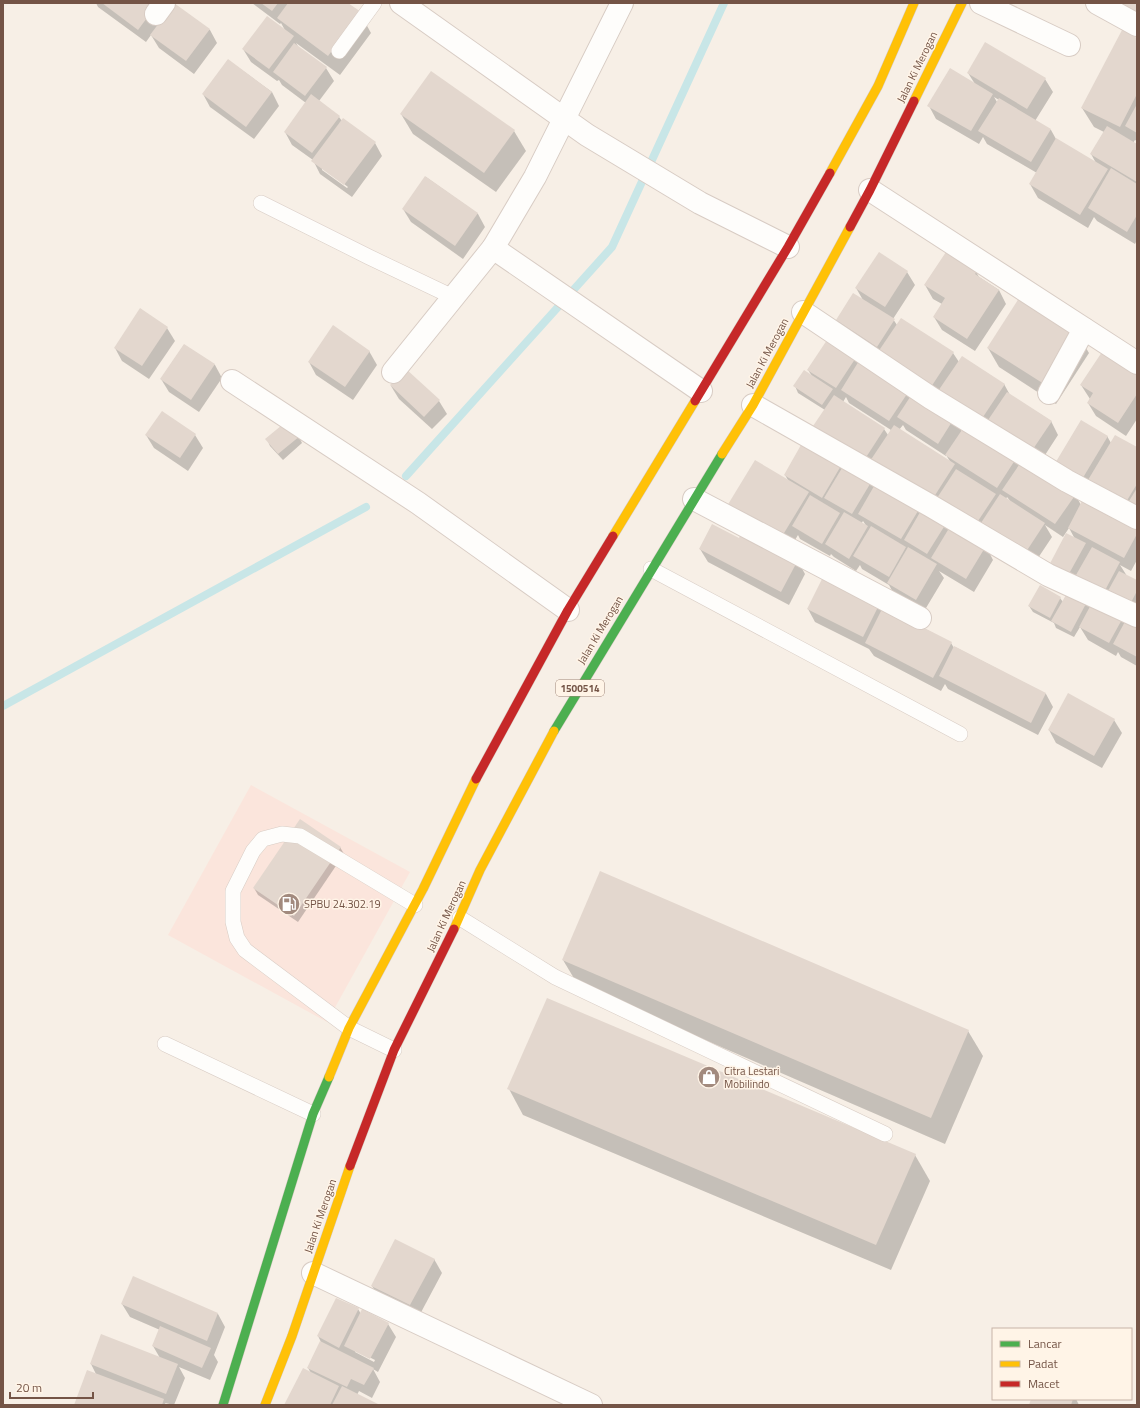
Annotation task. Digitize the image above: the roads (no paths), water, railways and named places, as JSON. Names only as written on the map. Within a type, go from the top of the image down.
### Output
[{"type":"highway","points":[[223,1405],[313,1114],[349,1028],[415,906],[468,793],[568,610],[788,247],[878,86],[914,3]]},
{"type":"highway","name":"Jalan Ki Merogan","points":[[265,1405],[292,1336],[357,1147],[394,1050],[460,918],[480,870],[558,724],[651,569],[753,405],[870,190],[962,3]]},
{"type":"street","points":[[401,3],[587,134],[700,203],[788,247]]},
{"type":"street","points":[[393,372],[493,248],[535,177],[622,3]]},
{"type":"street","points":[[981,3],[1069,45]]},
{"type":"street","points":[[1097,3],[1137,25]]},
{"type":"street","points":[[870,190],[1137,363]]},
{"type":"street","points":[[493,248],[700,390]]},
{"type":"street","points":[[803,312],[931,398],[1067,481],[1137,518]]},
{"type":"street","points":[[1049,393],[1084,329]]},
{"type":"street","points":[[232,381],[418,503],[568,610]]},
{"type":"street","points":[[753,405],[931,506],[1048,575],[1137,616]]},
{"type":"street","points":[[694,499],[920,618]]},
{"type":"street","points":[[313,1273],[592,1405]]},
{"type":"lane","points":[[339,52],[374,3]]},
{"type":"lane","points":[[261,203],[453,297]]},
{"type":"lane","points":[[651,569],[960,734]]},
{"type":"lane","points":[[394,1050],[349,1028],[245,950],[238,938],[233,922],[233,891],[253,851],[263,839],[282,834],[300,836],[415,906]]},
{"type":"lane","points":[[460,918],[555,977],[885,1134]]},
{"type":"lane","points":[[166,1044],[313,1114]]},
{"type":"waterway","points":[[406,476],[612,247],[724,3]]},
{"type":"waterway","points":[[3,706],[366,507]]},
{"type":"place","name":"SPBU 24.302.19","points":[[289,904]]},
{"type":"place","name":"Citra Lestari Mobilindo","points":[[709,1077]]}]
